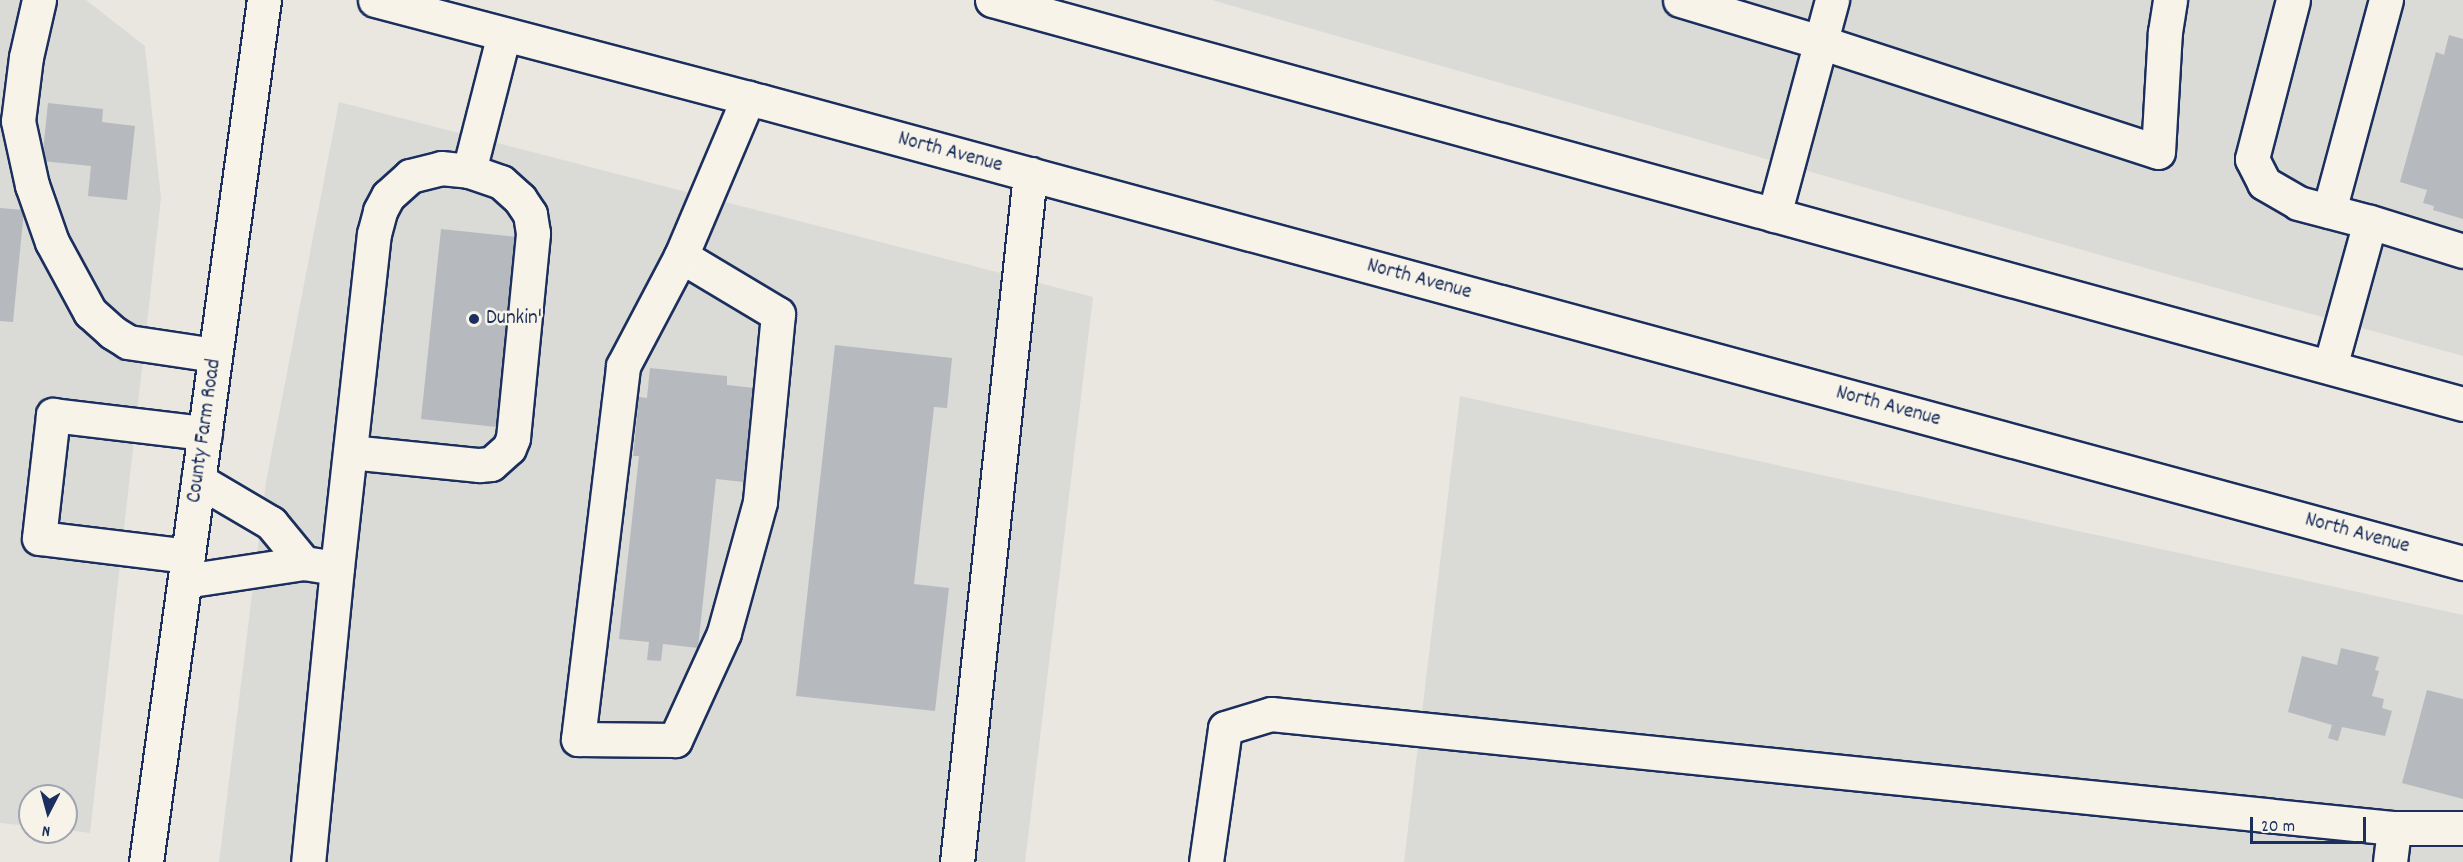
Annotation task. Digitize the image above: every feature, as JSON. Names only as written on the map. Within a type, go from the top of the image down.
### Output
[{"type":"main road","points":[[39,0],[26,57],[18,121],[32,185],[52,242],[90,312],[112,332],[128,342],[215,355]]},
{"type":"main road","name":"County Farm Road","points":[[146,862],[264,0]]},
{"type":"main road","name":"North Avenue","points":[[375,0],[1030,174],[2463,563]]},
{"type":"main road","points":[[992,0],[1066,10],[1774,215],[2463,404]]},
{"type":"main road","points":[[1680,0],[1820,42],[2158,152],[2165,32],[2170,0]]},
{"type":"main road","points":[[1774,215],[1832,0]]},
{"type":"main road","points":[[2293,0],[2252,159],[2264,183],[2298,203],[2370,222],[2463,251]]},
{"type":"main road","points":[[2329,211],[2386,0]]},
{"type":"main road","points":[[469,171],[504,34]]},
{"type":"main road","points":[[681,256],[778,314],[760,502],[724,633],[675,740],[578,739],[623,366],[681,256],[747,98]]},
{"type":"main road","points":[[308,862],[337,568],[374,234],[380,211],[388,196],[410,176],[441,168],[469,171],[501,182],[520,199],[530,214],[533,233],[513,438],[509,448],[491,464],[479,465],[350,452]]},
{"type":"main road","points":[[957,862],[1030,174]]},
{"type":"main road","points":[[2330,367],[2370,222]]},
{"type":"main road","points":[[205,433],[53,416],[39,538],[186,569],[304,562],[337,568]]},
{"type":"main road","points":[[198,480],[271,523],[304,562]]},
{"type":"main road","points":[[1206,862],[1225,728],[1271,714],[2394,828],[2463,828]]},
{"type":"main road","points":[[2390,862],[2394,828]]},
{"type":"shaded area","points":[[0,0],[86,0],[145,46],[161,198],[90,833],[78,832],[78,784],[18,784],[18,825],[0,823]]},
{"type":"shaded area","points":[[1212,0],[2463,0],[2463,356],[2177,277]]},
{"type":"shaded area","points":[[339,102],[1093,297],[1025,862],[219,862],[266,482]]},
{"type":"shaded area","points":[[1460,396],[2463,615],[2463,862],[1404,862]]},
{"type":"building","points":[[2449,35],[2463,39],[2463,219],[2433,210],[2434,206],[2423,203],[2427,190],[2400,182],[2436,52],[2444,55]]},
{"type":"building","points":[[48,103],[103,109],[102,122],[135,126],[127,200],[88,196],[91,166],[42,161]]},
{"type":"building","points":[[0,208],[24,210],[13,322],[0,321]]},
{"type":"building","points":[[441,229],[517,237],[497,427],[421,419]]},
{"type":"building","points":[[835,345],[952,358],[947,408],[934,407],[914,584],[949,588],[935,711],[796,696]]},
{"type":"building","points":[[650,368],[727,376],[727,385],[754,388],[751,411],[758,412],[752,468],[746,468],[744,482],[716,479],[698,648],[663,644],[661,661],[647,660],[649,642],[619,639],[639,456],[633,456],[639,397],[647,398]]},
{"type":"building","points":[[2341,648],[2379,657],[2375,670],[2379,671],[2372,696],[2384,699],[2382,708],[2392,711],[2385,736],[2342,727],[2338,741],[2328,738],[2332,725],[2288,712],[2302,656],[2337,665]]},
{"type":"building","points":[[2427,690],[2463,699],[2463,799],[2402,783]]},
{"type":"place","name":"Dunkin'","points":[[474,319]]}]
